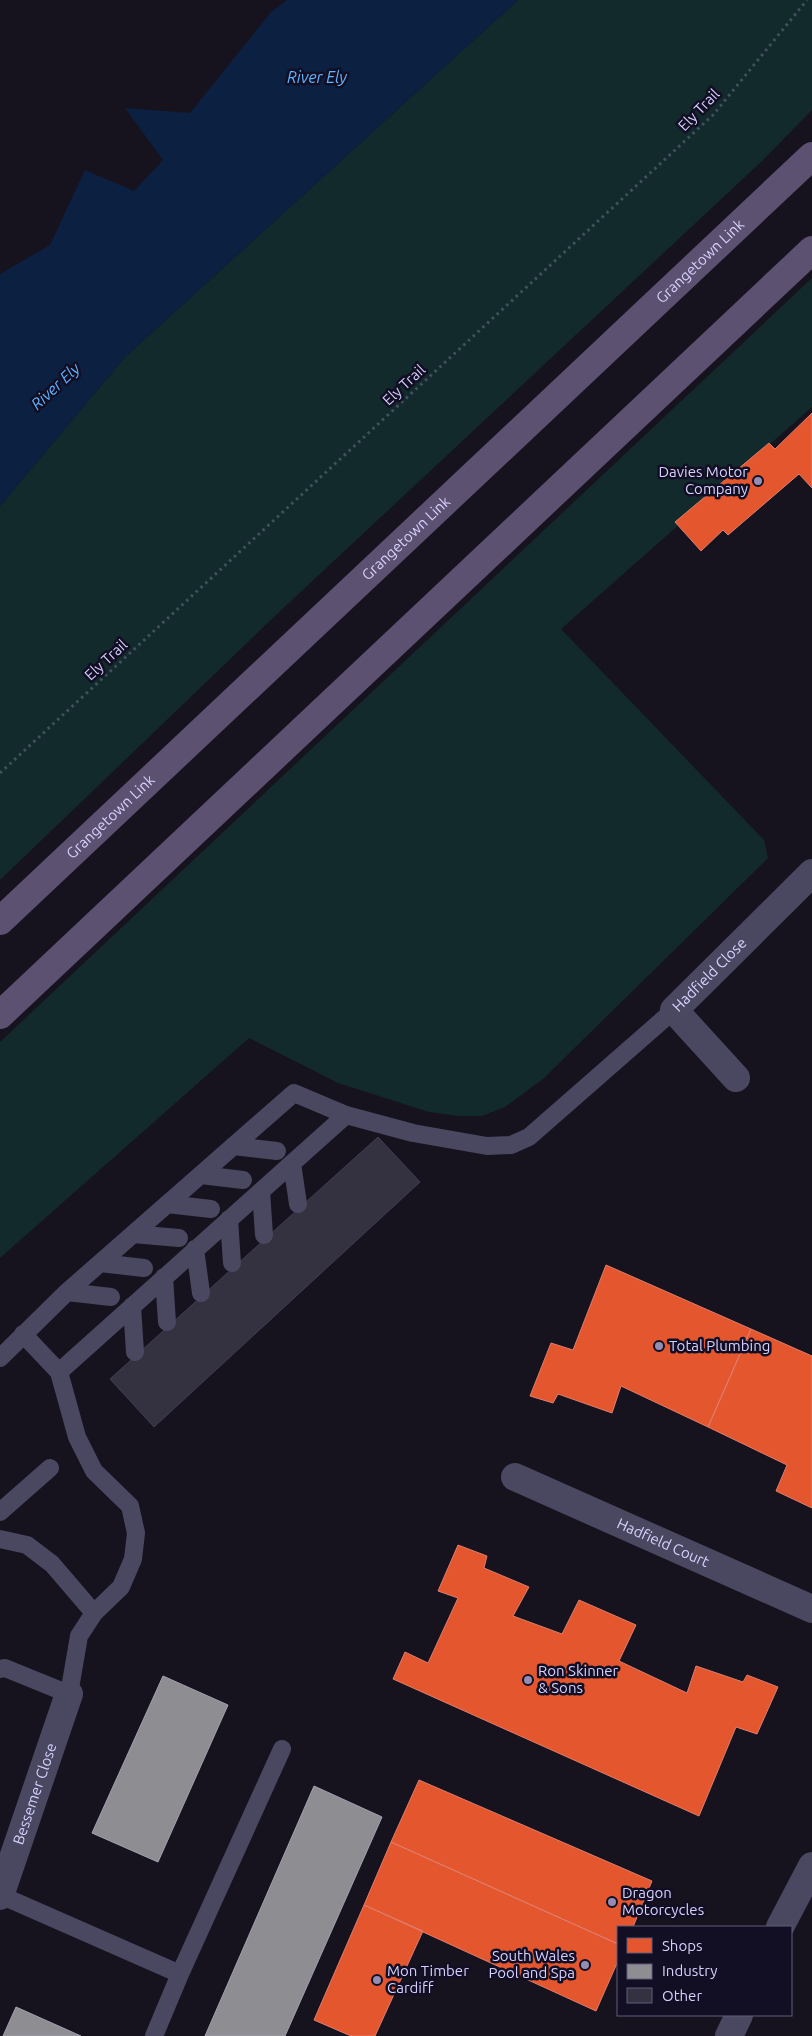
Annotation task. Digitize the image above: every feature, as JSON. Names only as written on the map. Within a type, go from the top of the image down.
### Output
[{"type":"main road","name":"Grangetown Link","points":[[0,921],[812,156]]},
{"type":"main road","points":[[0,1015],[812,250]]},
{"type":"street","name":"Hadfield Close","points":[[736,1078],[674,1010],[812,873]]},
{"type":"street","name":"Hadfield Court","points":[[515,1477],[812,1609]]},
{"type":"street","name":"Bessemer Close","points":[[0,1896],[69,1694]]},
{"type":"street","points":[[781,1926],[812,1866]]},
{"type":"street","points":[[729,2036],[739,2016]]},
{"type":"lane","points":[[0,1358],[67,1292],[294,1092],[346,1115],[413,1133],[487,1146],[511,1145],[529,1137],[674,1010]]},
{"type":"lane","points":[[58,1372],[346,1115]]},
{"type":"lane","points":[[233,1146],[277,1151]]},
{"type":"lane","points":[[292,1163],[298,1204]]},
{"type":"lane","points":[[201,1175],[243,1180]]},
{"type":"lane","points":[[261,1191],[264,1235]]},
{"type":"lane","points":[[167,1204],[212,1209]]},
{"type":"lane","points":[[229,1219],[232,1263]]},
{"type":"lane","points":[[133,1234],[179,1238]]},
{"type":"lane","points":[[196,1249],[201,1293]]},
{"type":"lane","points":[[100,1263],[144,1268]]},
{"type":"lane","points":[[164,1277],[167,1322]]},
{"type":"lane","points":[[67,1292],[111,1297]]},
{"type":"lane","points":[[132,1306],[135,1352]]},
{"type":"lane","points":[[0,1668],[5,1668],[69,1694],[79,1636],[94,1613],[121,1587],[133,1558],[136,1533],[130,1506],[94,1470],[76,1437],[58,1372],[23,1334]]},
{"type":"lane","points":[[0,1512],[50,1468]]},
{"type":"lane","points":[[0,1539],[27,1545],[52,1564],[94,1613]]},
{"type":"lane","points":[[154,2036],[180,1974],[282,1750]]},
{"type":"lane","points":[[0,1896],[180,1974]]},
{"type":"path","name":"Ely Trail","points":[[0,773],[713,115],[807,0]]},
{"type":"green space","points":[[518,0],[812,0],[812,110],[762,161],[276,615],[0,880],[0,506],[125,357]]},
{"type":"green space","points":[[812,278],[812,407],[561,629],[764,840],[768,858],[543,1079],[505,1107],[482,1116],[459,1116],[429,1112],[338,1083],[249,1038],[0,1258],[0,1042]]},
{"type":"water","name":"River Ely","points":[[287,0],[518,0],[125,357],[0,506],[0,274],[50,245],[85,170],[134,191],[163,160],[125,108],[190,113],[271,12]]},
{"type":"building: Shops","name":"Davies Motor Company","points":[[812,413],[812,488],[799,474],[728,535],[723,530],[701,551],[675,522],[769,443],[775,449]]},
{"type":"building: Shops","name":"Total Plumbing","points":[[606,1265],[751,1329],[708,1427],[621,1386],[612,1413],[558,1394],[553,1403],[530,1396],[551,1343],[573,1350]]},
{"type":"building: Shops","points":[[751,1329],[812,1356],[812,1508],[776,1491],[787,1465],[708,1427]]},
{"type":"building: Shops","name":"Ron Skinner & Sons","points":[[458,1545],[487,1556],[484,1568],[529,1587],[513,1616],[562,1634],[579,1600],[636,1625],[619,1661],[687,1693],[696,1666],[743,1682],[747,1675],[778,1687],[757,1734],[736,1727],[699,1816],[393,1679],[405,1652],[428,1663],[458,1598],[438,1591]]},
{"type":"building: Shops","points":[[419,1780],[652,1881],[633,1926],[617,1926],[617,1944],[391,1842]]},
{"type":"building: Shops","points":[[391,1842],[617,1944],[617,1963],[596,2011],[364,1905]]},
{"type":"building: Shops","points":[[364,1905],[423,1931],[375,2036],[351,2036],[314,2020]]},
{"type":"building: Industry","points":[[163,1676],[228,1705],[158,1862],[92,1833]]},
{"type":"building: Industry","points":[[314,1786],[382,1817],[285,2036],[205,2036]]},
{"type":"building: Industry","points":[[16,2007],[81,2036],[3,2036]]},
{"type":"building: Other","points":[[378,1137],[420,1182],[154,1427],[110,1379]]},
{"type":"place","name":"Davies Motor Company","points":[[758,481]]},
{"type":"place","name":"Total Plumbing","points":[[659,1346]]},
{"type":"place","name":"Ron Skinner & Sons","points":[[528,1680]]},
{"type":"place","name":"Dragon Motorcycles","points":[[612,1902]]},
{"type":"place","name":"South Wales Pool and Spa","points":[[585,1965]]},
{"type":"place","name":"Mon Timber Cardiff","points":[[377,1980]]}]
